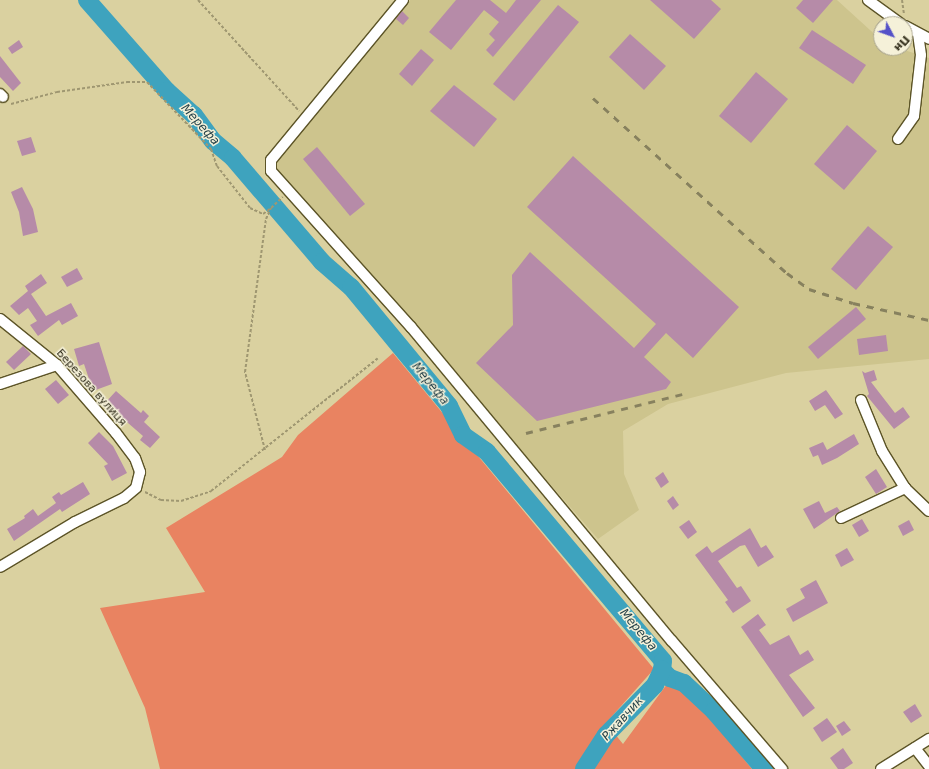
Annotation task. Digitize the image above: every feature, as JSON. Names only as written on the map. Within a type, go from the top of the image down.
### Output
[{"type":"street","points":[[403,0],[271,160],[271,171],[411,327],[672,641],[782,769]]},
{"type":"street","points":[[868,0],[890,16]]},
{"type":"street","points":[[913,31],[929,39]]},
{"type":"street","points":[[898,139],[914,116],[921,55],[918,34]]},
{"type":"street","name":"Березова вулиця","points":[[0,319],[57,365],[135,458],[140,472],[136,488]]},
{"type":"street","points":[[0,384],[57,365]]},
{"type":"street","points":[[861,400],[882,451],[906,488],[929,511]]},
{"type":"street","points":[[0,567],[75,522],[124,498],[136,488]]},
{"type":"street","points":[[841,518],[906,488]]},
{"type":"street","points":[[881,769],[929,739]]},
{"type":"street","points":[[915,748],[929,766]]},
{"type":"path","points":[[198,0],[305,118]]},
{"type":"path","points":[[1,95],[9,104],[57,92],[127,82],[148,82],[211,149],[217,166],[250,208],[263,214],[278,201]]},
{"type":"path","points":[[265,450],[245,372],[266,218],[271,208]]},
{"type":"path","points":[[136,488],[161,500],[181,501],[211,491],[265,450],[378,358]]},
{"type":"shaded area","points":[[410,0],[837,0],[873,33],[873,56],[913,56],[913,53],[929,58],[929,359],[786,373],[668,404],[623,431],[624,474],[639,510],[598,539],[272,165]]},
{"type":"shaded area","points":[[393,353],[654,669],[606,723],[623,744],[667,684],[685,688],[752,769],[160,769],[145,708],[100,608],[205,592],[166,528],[282,457],[298,435]]},
{"type":"building","points":[[456,0],[490,0],[506,13],[516,0],[541,0],[493,57],[486,50],[495,40],[489,34],[499,22],[484,10],[451,50],[429,32]]},
{"type":"building","points":[[650,0],[711,0],[721,9],[694,39]]},
{"type":"building","points":[[803,0],[833,0],[813,23],[796,8]]},
{"type":"building","points":[[558,5],[579,22],[514,101],[493,84]]},
{"type":"building","points":[[402,11],[409,18],[403,25],[396,19]]},
{"type":"building","points":[[812,30],[866,65],[853,84],[799,48]]},
{"type":"building","points":[[630,34],[666,66],[644,90],[609,57]]},
{"type":"building","points":[[19,40],[23,47],[12,54],[8,48]]},
{"type":"building","points":[[421,49],[434,60],[412,86],[399,74]]},
{"type":"building","points":[[0,56],[21,83],[13,91],[0,77]]},
{"type":"building","points":[[756,72],[788,99],[751,143],[719,116]]},
{"type":"building","points":[[454,85],[497,119],[474,147],[430,111]]},
{"type":"building","points":[[847,125],[877,151],[844,190],[814,164]]},
{"type":"building","points":[[31,137],[36,152],[22,156],[17,141]]},
{"type":"building","points":[[317,147],[365,204],[350,216],[303,159]]},
{"type":"building","points":[[573,156],[739,307],[693,358],[666,333],[644,357],[671,382],[666,389],[537,421],[476,363],[513,325],[512,275],[530,252],[634,348],[656,324],[527,207]]},
{"type":"building","points":[[22,187],[33,209],[38,232],[23,236],[19,212],[11,192]]},
{"type":"building","points":[[868,226],[893,247],[856,290],[831,269]]},
{"type":"building","points":[[77,268],[83,279],[67,287],[61,277]]},
{"type":"building","points":[[41,274],[47,283],[31,294],[46,316],[71,303],[78,316],[62,325],[59,320],[38,336],[30,325],[37,321],[28,308],[19,315],[10,306],[28,291],[25,286]]},
{"type":"building","points":[[856,307],[866,319],[818,359],[808,347]]},
{"type":"building","points":[[886,335],[888,351],[859,355],[857,339]]},
{"type":"building","points":[[99,342],[112,384],[93,391],[84,364],[79,366],[74,349]]},
{"type":"building","points":[[23,346],[31,354],[14,370],[6,362]]},
{"type":"building","points":[[874,370],[877,380],[871,382],[895,413],[903,407],[910,417],[894,429],[867,396],[869,394],[862,371],[865,373]]},
{"type":"building","points":[[56,380],[69,395],[58,404],[45,389]]},
{"type":"building","points":[[826,390],[843,414],[835,419],[825,405],[815,411],[809,401]]},
{"type":"building","points":[[116,391],[141,413],[143,410],[149,416],[144,422],[160,437],[150,448],[140,440],[143,436],[105,403]]},
{"type":"building","points":[[99,432],[113,446],[127,473],[112,481],[104,466],[108,464],[88,443]]},
{"type":"building","points":[[854,434],[859,444],[837,458],[822,465],[818,455],[813,457],[809,448],[823,442],[827,450]]},
{"type":"building","points":[[876,469],[887,487],[876,494],[865,477]]},
{"type":"building","points":[[663,472],[669,482],[661,488],[655,478]]},
{"type":"building","points":[[83,482],[90,494],[62,512],[60,509],[14,541],[7,529],[25,518],[24,516],[33,509],[38,516],[56,503],[52,497],[59,492],[61,495]]},
{"type":"building","points":[[673,496],[679,505],[673,510],[667,501]]},
{"type":"building","points":[[819,501],[825,513],[837,507],[840,511],[814,529],[803,509]]},
{"type":"building","points":[[862,519],[869,531],[859,537],[852,525]]},
{"type":"building","points":[[689,520],[697,532],[688,539],[679,527]]},
{"type":"building","points":[[909,520],[914,530],[903,536],[898,526]]},
{"type":"building","points":[[750,528],[761,548],[766,545],[774,557],[758,567],[745,545],[740,546],[718,561],[737,588],[741,586],[751,601],[733,613],[725,602],[728,600],[695,555],[707,546],[712,553]]},
{"type":"building","points":[[847,548],[854,560],[841,567],[835,555]]},
{"type":"building","points":[[816,580],[828,603],[793,622],[786,609],[805,598],[800,589]]},
{"type":"building","points":[[758,614],[766,625],[759,630],[770,645],[789,635],[800,655],[808,650],[814,660],[789,675],[815,708],[803,717],[741,627]]},
{"type":"building","points":[[915,704],[922,716],[911,723],[903,712]]},
{"type":"building","points":[[827,718],[837,732],[822,742],[813,728]]},
{"type":"building","points":[[844,721],[851,730],[842,736],[836,726]]},
{"type":"building","points":[[843,748],[853,763],[844,769],[838,769],[830,758]]},
{"type":"waterway","name":"Мерефа","points":[[87,0],[167,91],[194,115],[213,141],[233,158],[322,262],[351,287],[449,406],[463,435],[487,452],[663,661],[662,670],[670,678],[684,683],[714,711],[764,769]]},
{"type":"waterway","name":"Ржавчик","points":[[584,769],[606,735],[655,685],[662,670]]},
{"type":"railway","points":[[593,98],[787,273],[809,289],[853,303],[929,320]]},
{"type":"railway","points":[[526,433],[687,393]]}]
